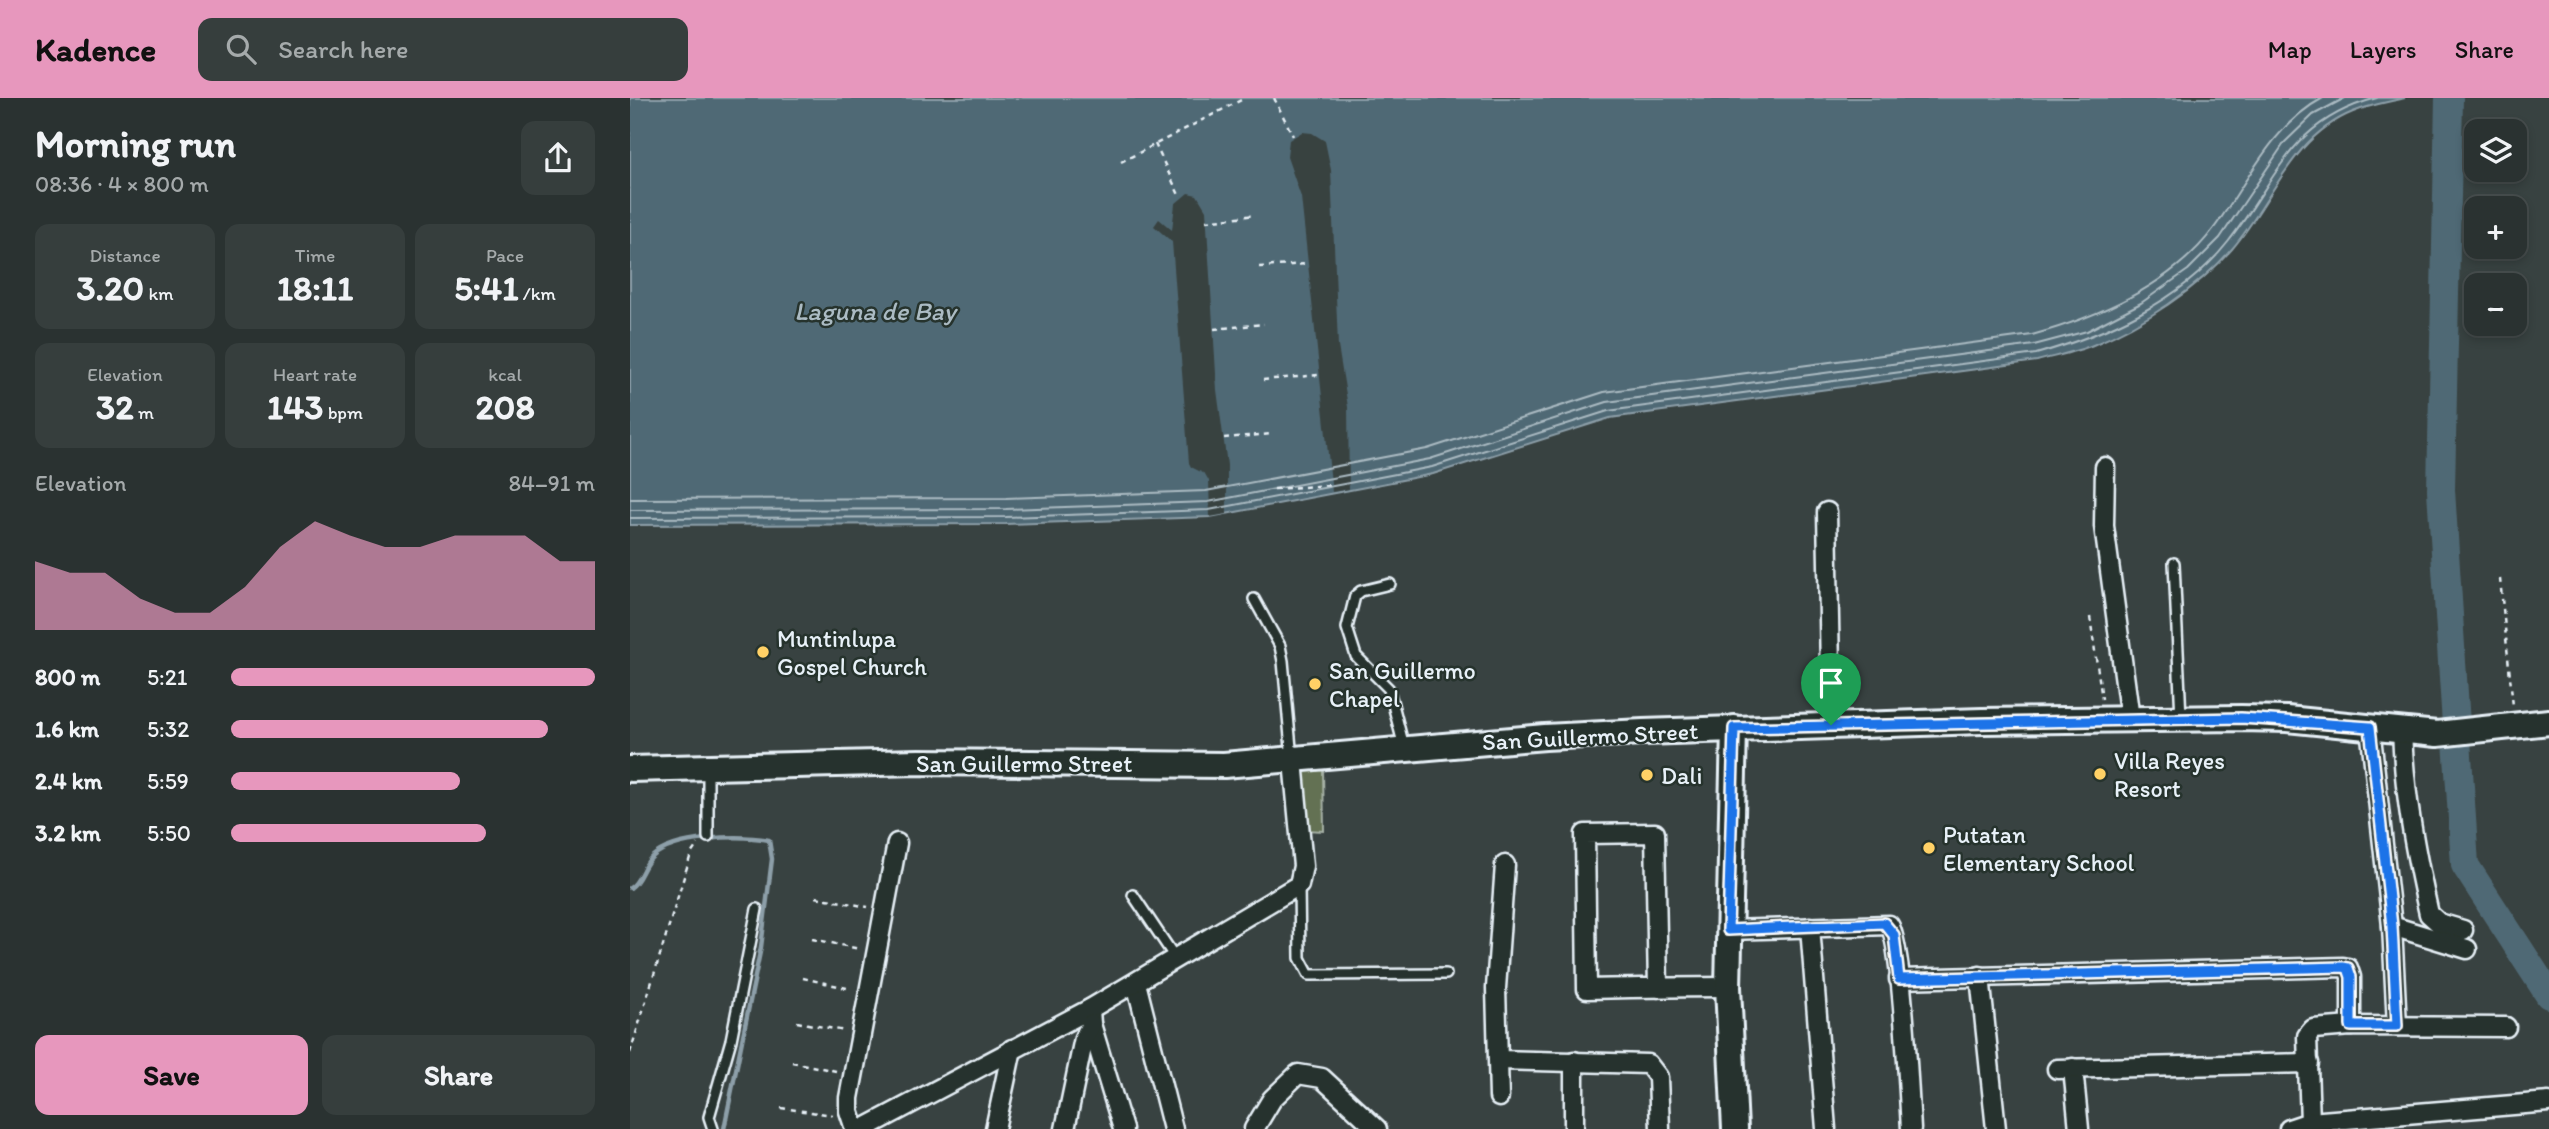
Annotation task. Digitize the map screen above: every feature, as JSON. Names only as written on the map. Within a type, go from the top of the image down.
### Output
[{"type":"main road","name":"San Guillermo Street","points":[[630,769],[919,762],[1224,765],[1545,737],[1831,725],[2181,718],[2287,719],[2437,734],[2549,722]]},
{"type":"main road","points":[[1734,728],[1728,987],[1735,1129]]},
{"type":"street","points":[[2105,467],[2104,526],[2130,719]]},
{"type":"street","points":[[1827,512],[1831,725]]},
{"type":"street","points":[[2370,727],[2392,926],[2397,1026]]},
{"type":"street","points":[[2402,730],[2409,828],[2429,914],[2439,923],[2463,930]]},
{"type":"street","points":[[863,1129],[1012,1049],[1091,1017],[1136,983],[1299,885],[1303,866],[1293,761]]},
{"type":"street","points":[[1658,988],[1655,833],[1585,834],[1587,989],[1658,988],[1728,987]]},
{"type":"street","points":[[855,1129],[849,1111],[854,1074],[897,843]]},
{"type":"street","points":[[1499,1097],[1496,988],[1505,865]]},
{"type":"street","points":[[1728,930],[1889,925],[1894,935],[1899,979],[1911,1129]]},
{"type":"street","points":[[2392,926],[2467,949]]},
{"type":"street","points":[[1810,927],[1826,1129]]},
{"type":"street","points":[[1899,979],[2343,967],[2348,968],[2351,977],[2351,1026]]},
{"type":"street","points":[[1980,976],[1996,1129]]},
{"type":"street","points":[[1136,983],[1173,1129]]},
{"type":"street","points":[[1065,1129],[1091,1017]]},
{"type":"street","points":[[1091,1017],[1123,1129]]},
{"type":"street","points":[[2310,1122],[2309,1031],[2351,1026],[2506,1027]]},
{"type":"street","points":[[995,1129],[1012,1049]]},
{"type":"street","points":[[1499,1060],[1640,1062],[1654,1069],[1658,1077],[1660,1129]]},
{"type":"street","points":[[1574,1061],[1574,1129]]},
{"type":"street","points":[[2079,1129],[2065,1069],[2309,1063]]},
{"type":"street","points":[[1254,1129],[1272,1098],[1298,1074],[1322,1078],[1377,1129]]},
{"type":"street","points":[[1071,1100],[1080,1129]]},
{"type":"street","points":[[2288,1129],[2310,1122],[2549,1102]]},
{"type":"lane","points":[[2175,563],[2181,718]]},
{"type":"lane","points":[[1390,584],[1355,596],[1347,628],[1356,656],[1389,689],[1404,749]]},
{"type":"lane","points":[[1254,599],[1276,640],[1283,661],[1293,761]]},
{"type":"lane","points":[[708,766],[708,837]]},
{"type":"lane","points":[[1299,885],[1300,958],[1303,969],[1309,975],[1446,974]]},
{"type":"lane","points":[[1133,895],[1176,960]]},
{"type":"lane","points":[[713,1129],[709,1117],[731,1040],[757,909]]},
{"type":"path","points":[[1121,162],[1245,98]]},
{"type":"path","points":[[1273,98],[1293,136]]},
{"type":"path","points":[[1155,144],[1180,197]]},
{"type":"path","points":[[1206,221],[1255,215]]},
{"type":"path","points":[[1259,267],[1308,264]]},
{"type":"path","points":[[1214,329],[1264,324]]},
{"type":"path","points":[[1263,380],[1319,375]]},
{"type":"path","points":[[1224,438],[1272,434]]},
{"type":"path","points":[[1274,489],[1331,485]]},
{"type":"path","points":[[2500,579],[2512,703],[2521,725]]},
{"type":"path","points":[[2090,617],[2105,719]]},
{"type":"path","points":[[630,1053],[691,854],[708,837]]},
{"type":"path","points":[[816,897],[885,910]]},
{"type":"path","points":[[811,940],[877,952]]},
{"type":"path","points":[[803,978],[870,993]]},
{"type":"path","points":[[797,1023],[862,1034]]},
{"type":"path","points":[[792,1062],[854,1074]]},
{"type":"path","points":[[781,1108],[833,1115],[849,1111]]},
{"type":"green space","points":[[1323,769],[1324,831],[1305,830],[1303,770]]},
{"type":"water","name":"Laguna de Bay","points":[[630,98],[2405,98],[2353,112],[2314,137],[2298,154],[2232,249],[2186,292],[2112,337],[2073,352],[2037,361],[1610,418],[1433,474],[1210,517],[1006,524],[630,525]]},
{"type":"pier","points":[[1302,132],[1312,133],[1325,141],[1331,170],[1338,346],[1348,407],[1349,489],[1332,492],[1301,197],[1287,157],[1289,140]]},
{"type":"pier","points":[[1188,193],[1197,195],[1206,210],[1217,390],[1227,465],[1227,514],[1210,517],[1209,481],[1205,474],[1191,467],[1189,463],[1172,242],[1154,226],[1159,219],[1172,230],[1175,204]]},
{"type":"waterway","points":[[2449,98],[2441,490],[2465,865],[2549,995]]},
{"type":"waterway","points":[[630,888],[652,857],[675,845],[725,838],[769,840],[772,859],[761,947],[724,1129]]},
{"type":"place","name":"Muntinlupa Gospel Church","points":[[763,652]]},
{"type":"place","name":"San Guillermo Chapel","points":[[1315,684]]},
{"type":"place","name":"Villa Reyes Resort","points":[[2100,774]]},
{"type":"place","name":"Dali","points":[[1647,775]]},
{"type":"place","name":"Putatan Elementary School","points":[[1929,848]]},
{"type":"route","points":[[2241,718],[2287,719],[2370,727],[2392,926],[2397,1026],[2351,1026],[2351,977],[2348,968],[2343,967],[1899,979],[1894,935],[1889,925],[1884,923],[1728,930],[1734,728],[1831,725],[2241,718]]}]
